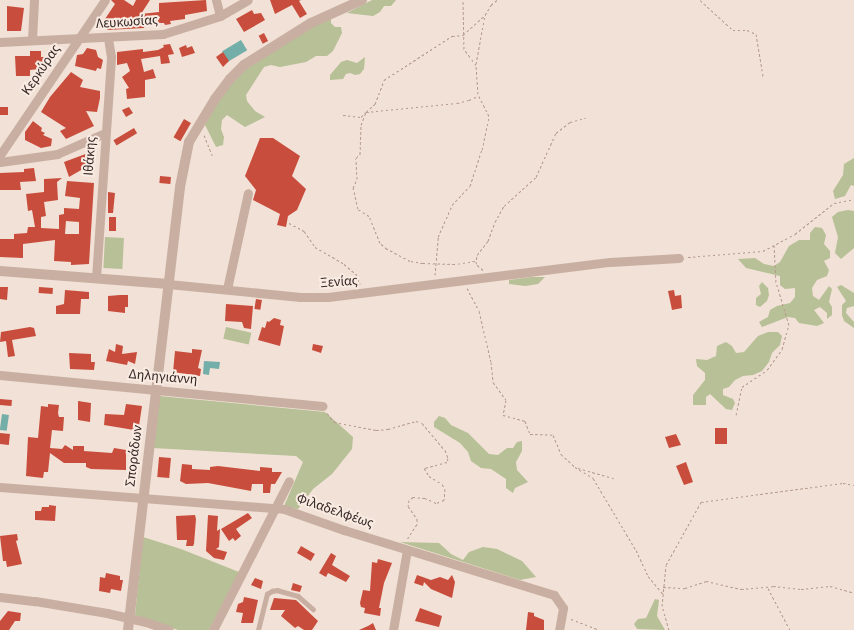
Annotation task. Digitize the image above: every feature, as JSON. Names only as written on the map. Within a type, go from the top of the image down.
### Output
[{"type":"street","points":[[32,40],[34,0]]},
{"type":"street","name":"Κερκύρας","points":[[0,155],[105,0]]},
{"type":"street","points":[[216,0],[220,16]]},
{"type":"street","name":"Λευκωσίας","points":[[0,42],[163,34],[220,16],[248,0]]},
{"type":"street","name":"Σποράδων","points":[[128,630],[168,284],[185,157],[197,128],[226,83],[244,65],[311,23],[362,0]]},
{"type":"street","name":"Ιθάκης","points":[[96,278],[112,57],[108,37]]},
{"type":"street","points":[[0,162],[57,154],[105,133]]},
{"type":"street","points":[[227,289],[248,193]]},
{"type":"street","name":"Ξενίας","points":[[0,271],[227,289],[300,297],[362,295],[610,262],[679,258]]},
{"type":"street","name":"Δηληγιάννη","points":[[0,376],[323,406]]},
{"type":"street","points":[[213,630],[289,481]]},
{"type":"street","name":"Φιλαδελφέως","points":[[0,487],[276,508],[302,513],[344,530],[403,549],[542,590],[554,595],[560,601],[562,616]]},
{"type":"street","points":[[393,630],[403,549]]},
{"type":"street","points":[[0,597],[35,601],[129,618],[169,630]]},
{"type":"street","points":[[559,630],[562,616]]},
{"type":"lane","points":[[258,630],[267,594],[272,591],[277,590],[298,596],[313,608]]},
{"type":"path","points":[[463,0],[464,50],[476,65]]},
{"type":"path","points":[[343,114],[361,117],[375,104],[384,80],[452,36],[463,35],[485,15],[491,5],[497,0]]},
{"type":"path","points":[[700,0],[733,30],[748,30],[756,34],[763,76]]},
{"type":"path","points":[[435,284],[438,237],[452,205],[470,186],[482,150],[489,116],[479,95],[476,65],[485,15]]},
{"type":"path","points":[[366,112],[457,103],[470,100],[479,95]]},
{"type":"path","points":[[366,112],[360,131],[362,138],[360,140],[360,154],[356,158],[357,179],[353,188],[358,210],[369,216],[380,243],[387,249],[410,261],[436,264],[476,261]]},
{"type":"path","points":[[476,261],[488,241],[504,206],[536,177],[556,133],[570,122],[585,118]]},
{"type":"path","points":[[197,128],[203,133],[212,154]]},
{"type":"path","points":[[679,258],[750,253],[774,245],[795,234],[834,203],[854,199]]},
{"type":"path","points":[[289,223],[304,232],[315,247],[344,264],[356,274],[362,295]]},
{"type":"path","points":[[736,415],[742,387],[768,370],[782,349],[790,325],[776,282],[774,245]]},
{"type":"path","points":[[476,261],[488,277]]},
{"type":"path","points":[[464,280],[470,296],[480,311],[491,362],[493,382],[506,400],[503,415],[525,421],[530,434],[553,436],[560,454],[575,467],[593,478],[636,550],[648,576],[663,594]]},
{"type":"path","points":[[323,406],[328,417],[334,422],[345,426],[388,430],[416,421],[422,423],[445,450],[448,458],[444,464],[430,465],[424,468],[429,476],[442,484],[445,489],[444,500],[436,503],[425,498],[413,497],[409,500],[408,506],[417,518],[417,524],[403,549]]},
{"type":"path","points":[[575,467],[614,478]]},
{"type":"path","points":[[669,630],[662,606],[666,565],[701,502],[842,483],[854,485]]},
{"type":"path","points":[[663,586],[685,588],[706,581],[741,589],[768,587],[801,589],[830,586],[854,593]]},
{"type":"path","points":[[768,587],[790,630]]},
{"type":"path","points":[[562,616],[600,630]]},
{"type":"green space","points":[[372,0],[396,0],[391,6],[384,6],[380,12],[373,16],[347,13]]},
{"type":"green space","points":[[331,17],[331,23],[335,27],[341,27],[342,33],[333,51],[327,56],[316,56],[306,62],[280,67],[271,65],[264,67],[246,95],[247,101],[255,111],[265,117],[245,127],[227,115],[222,120],[223,145],[216,147],[205,125],[222,94],[255,60]]},
{"type":"green space","points":[[365,57],[364,69],[360,74],[350,73],[346,74],[343,79],[330,80],[330,75],[341,62],[347,60],[357,63]]},
{"type":"green space","points":[[854,158],[854,186],[851,185],[845,196],[835,199],[833,191],[843,175],[844,164]]},
{"type":"green space","points":[[854,211],[854,248],[841,259],[835,253],[838,237],[832,217],[838,212]]},
{"type":"green space","points":[[815,227],[822,228],[826,235],[824,244],[830,251],[830,258],[824,261],[829,270],[827,276],[817,280],[812,288],[813,296],[819,300],[829,286],[832,289],[829,302],[832,307],[832,315],[827,319],[827,313],[820,307],[814,310],[824,323],[817,326],[799,323],[795,318],[788,317],[762,327],[759,322],[768,317],[770,310],[790,303],[795,297],[795,288],[785,289],[780,285],[780,276],[746,268],[738,259],[755,258],[764,264],[774,266],[780,262],[789,246],[799,240],[810,240],[810,233]]},
{"type":"green space","points":[[105,237],[124,238],[122,269],[103,268]]},
{"type":"green space","points":[[545,277],[538,284],[525,286],[509,284],[509,280]]},
{"type":"green space","points":[[762,282],[768,288],[769,295],[767,301],[760,307],[756,305],[756,298],[761,294],[759,286]]},
{"type":"green space","points":[[841,285],[854,293],[854,306],[847,308],[846,313],[854,322],[854,328],[844,321],[842,315],[842,305],[846,301],[837,287]]},
{"type":"green space","points":[[226,327],[251,333],[249,345],[223,339]]},
{"type":"green space","points":[[768,332],[778,332],[782,336],[780,345],[772,353],[769,362],[762,371],[753,375],[743,376],[735,380],[729,387],[723,389],[723,395],[733,399],[735,403],[732,410],[726,409],[710,394],[706,397],[706,405],[693,405],[693,395],[705,380],[705,373],[697,366],[696,359],[707,360],[716,356],[717,346],[726,342],[732,346],[736,353],[744,352],[758,336]]},
{"type":"green space","points":[[159,396],[325,412],[353,437],[352,449],[332,474],[313,489],[298,509],[284,506],[303,462],[296,456],[153,448]]},
{"type":"green space","points":[[439,416],[445,418],[451,425],[468,433],[489,454],[498,455],[507,448],[513,448],[517,442],[522,441],[522,451],[516,462],[517,470],[528,482],[515,488],[513,493],[506,488],[506,479],[491,469],[481,468],[471,461],[468,452],[460,443],[434,427],[434,422]]},
{"type":"green space","points":[[143,537],[181,549],[239,572],[209,630],[178,630],[135,615]]},
{"type":"green space","points":[[400,542],[439,543],[451,554],[463,560],[469,552],[483,547],[497,549],[522,561],[536,577],[520,580]]},
{"type":"green space","points":[[655,599],[659,600],[657,616],[665,630],[637,629],[634,624],[638,619],[646,618]]},
{"type":"water","points":[[241,40],[247,50],[228,62],[222,51]]},
{"type":"water","points":[[204,361],[220,362],[219,369],[210,368],[209,375],[203,374]]},
{"type":"water","points":[[2,414],[9,415],[7,431],[0,430]]},
{"type":"building","points":[[111,0],[124,0],[133,6],[136,0],[150,0],[141,14],[159,12],[159,3],[206,0],[207,11],[185,15],[185,19],[170,21],[171,24],[165,25],[164,23],[145,23],[144,28],[107,30],[107,28],[99,28],[115,4]]},
{"type":"building","points":[[270,0],[301,0],[299,1],[307,14],[300,18],[292,5],[275,14]]},
{"type":"building","points":[[7,6],[24,8],[21,31],[7,31]]},
{"type":"building","points":[[252,10],[254,14],[261,13],[265,20],[244,32],[236,19]]},
{"type":"building","points":[[264,33],[268,41],[263,44],[259,36]]},
{"type":"building","points":[[170,44],[174,54],[168,55],[170,63],[161,64],[160,56],[141,59],[144,72],[153,69],[156,78],[145,80],[145,97],[127,99],[126,89],[129,88],[122,77],[130,71],[127,63],[117,65],[117,52],[143,49],[143,52],[158,50],[164,47],[163,45]]},
{"type":"building","points":[[186,45],[187,48],[192,46],[195,53],[182,57],[179,48]]},
{"type":"building","points":[[87,48],[96,50],[98,57],[103,60],[101,69],[97,68],[96,71],[75,66],[77,55],[83,54]]},
{"type":"building","points":[[30,51],[41,51],[41,57],[46,57],[48,60],[48,68],[30,70],[30,76],[16,76],[15,56],[30,56]]},
{"type":"building","points":[[223,52],[229,61],[223,67],[216,57]]},
{"type":"building","points":[[71,72],[83,80],[80,87],[100,91],[100,98],[97,112],[86,111],[94,126],[66,139],[60,131],[66,128],[41,112],[50,97]]},
{"type":"building","points":[[0,107],[8,107],[8,115],[0,115]]},
{"type":"building","points":[[129,107],[133,113],[126,117],[122,110]]},
{"type":"building","points":[[184,119],[191,123],[180,141],[174,137]]},
{"type":"building","points":[[33,121],[42,128],[41,131],[45,133],[43,135],[52,139],[51,146],[41,148],[25,140],[25,132]]},
{"type":"building","points":[[134,128],[137,133],[117,146],[113,140]]},
{"type":"building","points":[[260,138],[273,138],[300,156],[292,176],[306,189],[297,210],[288,216],[286,227],[277,225],[280,214],[253,200],[256,190],[245,176]]},
{"type":"building","points":[[91,152],[95,162],[69,177],[64,162]]},
{"type":"building","points":[[34,168],[36,181],[20,182],[21,190],[0,190],[0,173],[24,172],[24,169]]},
{"type":"building","points":[[160,176],[171,177],[170,184],[159,183]]},
{"type":"building","points":[[62,178],[57,182],[58,200],[44,202],[46,216],[41,217],[41,228],[59,229],[59,215],[64,214],[64,208],[79,209],[80,198],[65,196],[67,181],[94,183],[89,264],[71,265],[71,262],[54,261],[55,240],[23,244],[23,258],[0,257],[0,239],[14,239],[14,234],[27,233],[28,227],[35,227],[32,210],[28,211],[26,194],[44,192],[44,179]],"holes":[[[66,221],[79,222],[79,234],[65,234]]]},
{"type":"building","points":[[108,192],[115,193],[113,213],[108,213]]},
{"type":"building","points":[[109,217],[116,217],[116,231],[109,231]]},
{"type":"building","points":[[0,287],[8,287],[7,300],[0,299]]},
{"type":"building","points":[[39,287],[53,288],[53,294],[39,293]]},
{"type":"building","points":[[65,290],[89,292],[89,299],[81,299],[80,314],[56,314],[56,306],[64,304]]},
{"type":"building","points":[[674,290],[675,296],[681,295],[682,308],[672,310],[668,291]]},
{"type":"building","points":[[128,295],[128,307],[125,307],[125,313],[108,311],[108,296]]},
{"type":"building","points":[[256,299],[262,300],[260,310],[254,309]]},
{"type":"building","points":[[226,304],[253,306],[251,329],[244,328],[242,322],[225,321]]},
{"type":"building","points":[[274,318],[281,320],[280,325],[284,326],[280,346],[258,340],[262,327],[265,328],[267,321],[269,322]]},
{"type":"building","points":[[34,328],[36,336],[12,340],[15,356],[8,357],[6,341],[0,342],[1,332]]},
{"type":"building","points":[[116,344],[123,346],[122,354],[137,352],[135,364],[128,361],[127,365],[106,361],[109,349],[115,352]]},
{"type":"building","points":[[313,344],[323,346],[321,353],[312,350]]},
{"type":"building","points":[[192,349],[202,350],[198,368],[201,369],[200,376],[173,372],[175,351],[192,353]]},
{"type":"building","points":[[69,353],[91,354],[91,362],[95,362],[94,370],[70,369]]},
{"type":"building","points":[[0,399],[12,400],[11,406],[0,405]]},
{"type":"building","points":[[78,401],[91,403],[90,422],[78,420]]},
{"type":"building","points":[[48,404],[59,405],[59,417],[64,417],[63,431],[52,430],[50,448],[62,449],[65,445],[73,450],[73,446],[84,446],[84,451],[112,453],[114,448],[126,450],[126,470],[91,469],[86,467],[86,463],[64,463],[50,453],[48,472],[44,472],[43,478],[26,476],[28,437],[38,438],[41,406],[48,407]]},
{"type":"building","points":[[126,404],[142,406],[139,426],[134,425],[134,430],[104,425],[105,414],[124,415]]},
{"type":"building","points":[[715,428],[727,428],[727,444],[715,444]]},
{"type":"building","points":[[0,433],[10,434],[9,445],[0,444]]},
{"type":"building","points":[[676,434],[681,445],[669,448],[665,437]]},
{"type":"building","points":[[159,457],[171,458],[169,478],[157,477]]},
{"type":"building","points":[[686,462],[693,482],[684,485],[676,466]]},
{"type":"building","points":[[182,464],[192,465],[192,469],[210,470],[210,467],[218,466],[260,471],[260,467],[272,468],[272,472],[282,472],[275,484],[271,484],[270,493],[263,493],[263,484],[252,484],[251,491],[208,483],[186,484],[180,481]]},
{"type":"building","points":[[49,505],[56,506],[55,521],[35,520],[35,511],[41,511],[42,507],[49,507]]},
{"type":"building","points":[[248,513],[252,518],[236,529],[241,536],[235,541],[233,538],[229,541],[221,529]]},
{"type":"building","points":[[195,515],[194,544],[193,546],[186,546],[187,540],[177,540],[176,516]]},
{"type":"building","points":[[208,515],[218,516],[217,531],[220,529],[219,547],[216,549],[227,552],[224,560],[214,558],[206,551]]},
{"type":"building","points":[[17,534],[18,540],[16,541],[22,564],[7,567],[6,561],[3,561],[0,536]]},
{"type":"building","points":[[301,546],[315,554],[311,561],[297,553]]},
{"type":"building","points":[[331,553],[336,556],[332,565],[350,576],[346,582],[328,573],[326,577],[319,573]]},
{"type":"building","points":[[378,559],[392,563],[384,583],[379,608],[381,608],[380,616],[364,613],[365,608],[361,607],[360,603],[363,590],[370,591],[372,562],[377,563]]},
{"type":"building","points":[[106,573],[120,576],[120,580],[123,580],[121,591],[111,589],[110,593],[99,591],[100,577],[105,578]]},
{"type":"building","points":[[417,575],[431,580],[440,577],[448,580],[452,575],[455,582],[452,598],[431,589],[424,582],[423,586],[414,583]]},
{"type":"building","points":[[255,578],[263,581],[261,589],[251,585]]},
{"type":"building","points":[[293,583],[302,586],[300,592],[291,590]]},
{"type":"building","points":[[244,597],[258,600],[253,623],[241,623],[243,613],[236,612],[238,604],[243,602]]},
{"type":"building","points":[[274,598],[296,600],[318,621],[312,630],[304,630],[298,626],[295,628],[281,616],[285,610],[270,610]]},
{"type":"building","points":[[420,608],[442,616],[439,627],[415,621]]},
{"type":"building","points":[[8,611],[21,613],[20,621],[15,621],[9,630],[0,630],[0,621]]},
{"type":"building","points":[[528,612],[534,613],[534,616],[544,620],[544,630],[526,630]]},
{"type":"building","points":[[373,623],[376,630],[359,630],[368,626]]}]
